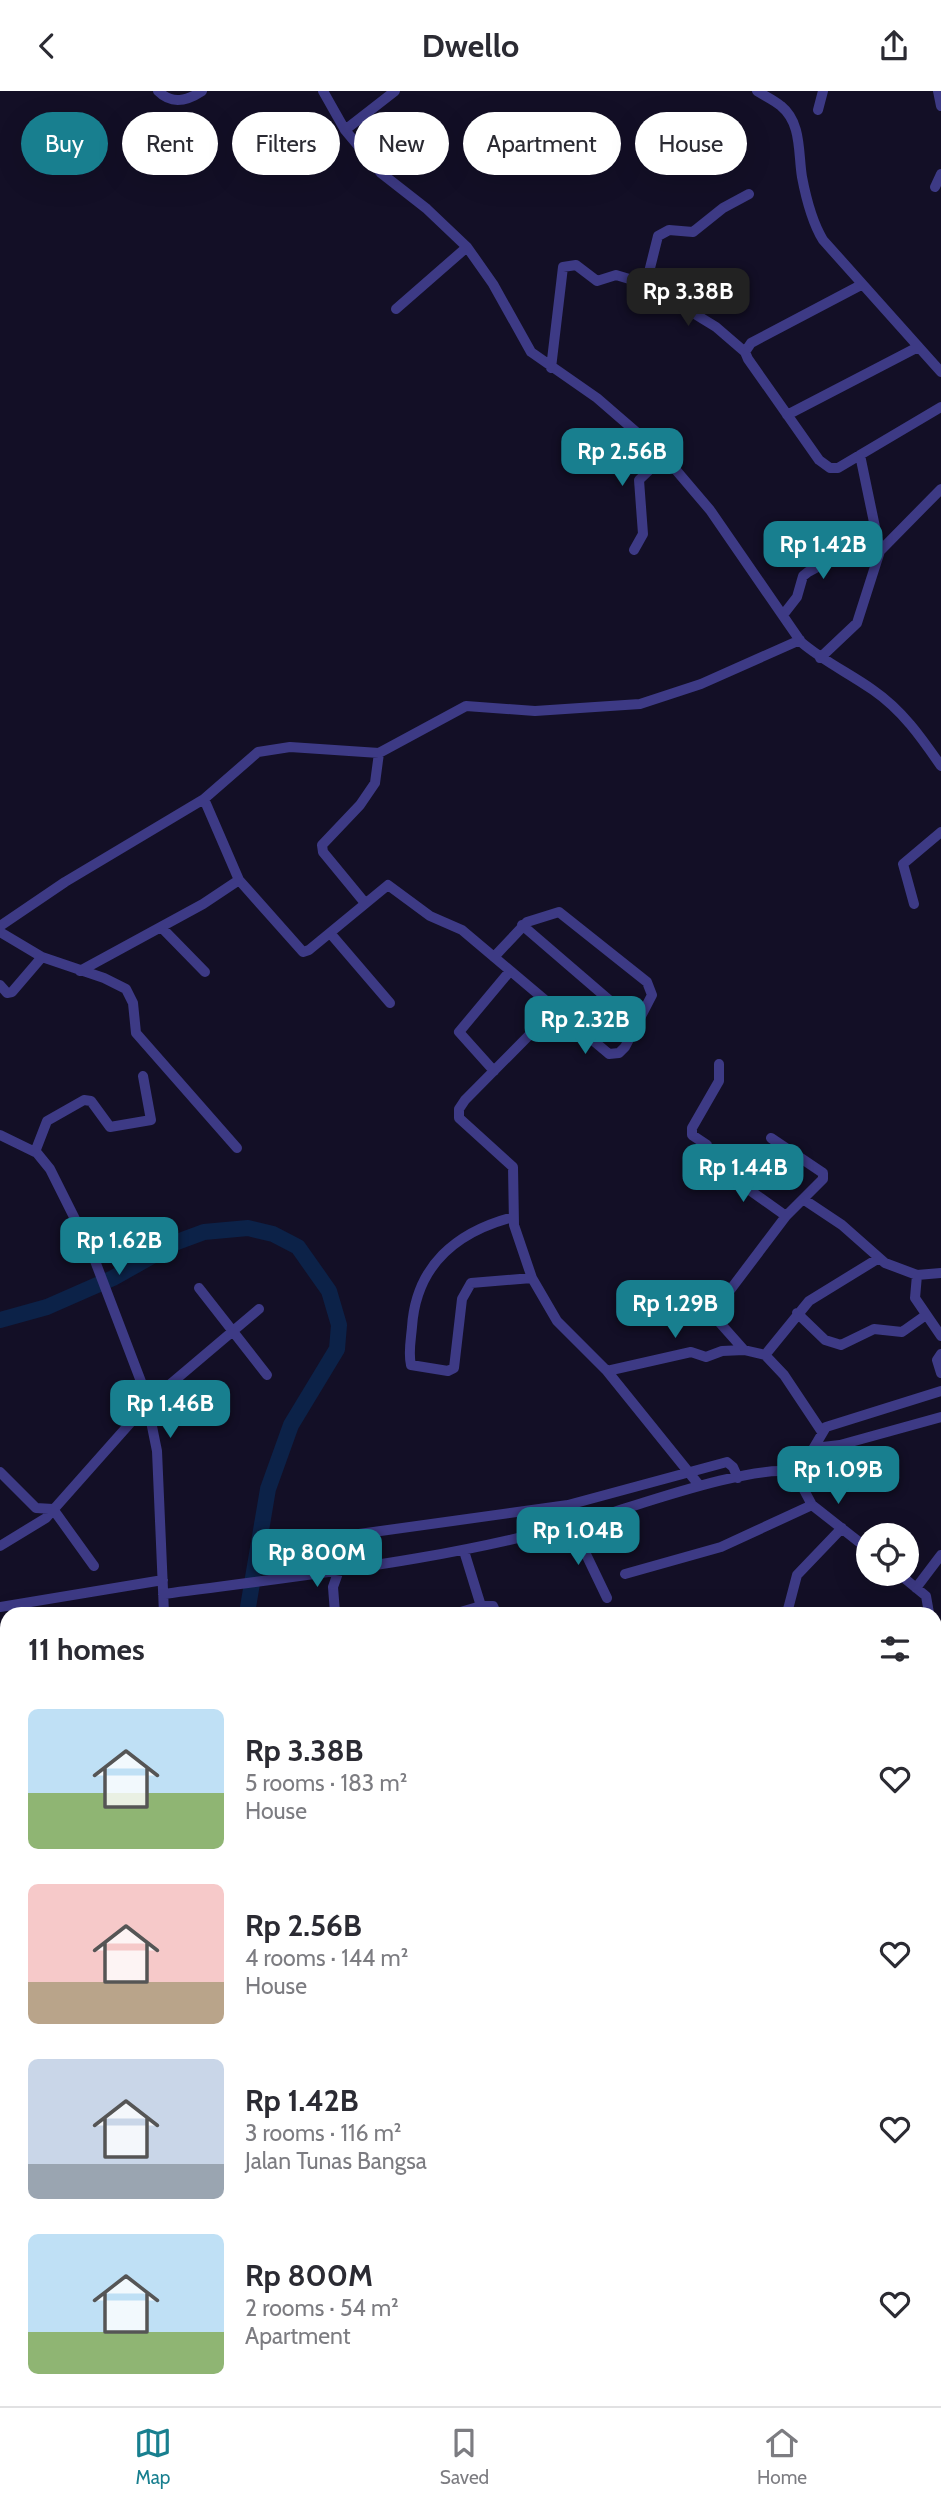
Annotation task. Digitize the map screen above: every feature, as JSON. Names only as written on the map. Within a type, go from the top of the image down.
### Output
[{"type":"street","points":[[158,91],[168,100],[181,101],[202,91]]},
{"type":"street","points":[[345,129],[396,91]]},
{"type":"street","points":[[757,91],[782,107],[793,124],[799,143],[802,177],[817,230],[861,285],[941,372]]},
{"type":"street","points":[[818,110],[822,91]]},
{"type":"street","points":[[938,91],[941,106]]},
{"type":"street","points":[[325,92],[345,129],[381,173],[427,209],[467,247],[493,284],[531,352],[597,398],[664,456],[710,509],[800,640],[820,658],[890,703],[911,723],[941,766]]},
{"type":"street","points":[[935,187],[941,174]]},
{"type":"street","points":[[646,284],[656,239],[661,233],[673,230],[693,232],[723,208],[749,194]]},
{"type":"street","points":[[396,309],[467,247]]},
{"type":"street","points":[[551,368],[562,267],[576,265],[597,281],[616,275],[646,284],[716,327],[745,352],[826,467],[838,468],[941,407]]},
{"type":"street","points":[[745,352],[751,343],[861,285]]},
{"type":"street","points":[[787,415],[918,347]]},
{"type":"street","points":[[820,658],[858,623],[878,555],[860,455]]},
{"type":"street","points":[[634,550],[643,534],[639,480],[664,456]]},
{"type":"street","points":[[783,615],[797,597],[803,576],[808,572],[834,558],[878,555],[941,489]]},
{"type":"street","points":[[0,926],[65,882],[204,799],[246,759],[266,750],[290,747],[379,753],[462,707],[535,712],[640,704],[713,679],[800,640]]},
{"type":"street","points":[[365,903],[323,852],[322,845],[360,805],[375,783],[379,753]]},
{"type":"street","points":[[204,799],[239,880],[301,950],[309,950],[388,885],[430,916],[462,930],[554,1010],[609,1054],[619,1053],[625,1047],[652,995],[647,982],[559,912],[522,925],[494,957]]},
{"type":"street","points":[[914,904],[902,864],[941,832]]},
{"type":"street","points":[[80,971],[239,880]]},
{"type":"street","points":[[522,925],[637,1024]]},
{"type":"street","points":[[161,927],[205,972]]},
{"type":"street","points":[[0,932],[42,957],[127,989],[133,1003],[135,1033],[237,1147]]},
{"type":"street","points":[[330,933],[390,1003]]},
{"type":"street","points":[[0,985],[4,991],[12,992],[42,957]]},
{"type":"street","points":[[494,1072],[459,1032],[510,971]]},
{"type":"street","points":[[554,1010],[465,1100],[458,1114],[463,1122],[513,1167],[513,1217],[533,1278],[557,1321],[607,1371],[699,1485]]},
{"type":"street","points":[[719,1064],[719,1081],[691,1132],[707,1145],[707,1160],[786,1216]]},
{"type":"street","points":[[35,1152],[47,1121],[83,1100],[90,1101],[110,1127],[152,1120],[143,1076]]},
{"type":"street","points":[[0,1135],[35,1152],[50,1170],[92,1253],[117,1313],[148,1403],[157,1451],[164,1607]]},
{"type":"street","points":[[744,1350],[715,1320],[713,1311],[786,1216],[823,1179],[823,1173],[771,1138]]},
{"type":"street","points":[[803,1199],[842,1226],[879,1258],[917,1275],[941,1273]]},
{"type":"street","points":[[513,1217],[488,1223],[472,1232],[451,1247],[429,1270],[416,1294],[411,1365],[448,1371],[454,1368],[462,1299],[471,1283],[533,1278]]},
{"type":"street","points":[[765,1355],[797,1313],[814,1297],[879,1258]]},
{"type":"street","points":[[917,1275],[915,1297],[941,1336]]},
{"type":"street","points":[[199,1288],[267,1375]]},
{"type":"street","points":[[0,1546],[31,1530],[95,1466],[148,1403],[234,1333],[259,1309]]},
{"type":"street","points":[[797,1313],[825,1340],[841,1345],[874,1329],[902,1332],[926,1315]]},
{"type":"street","points":[[607,1371],[691,1352],[706,1357],[722,1351],[744,1350],[765,1355],[784,1375],[821,1432]]},
{"type":"street","points":[[941,1354],[937,1360],[941,1373]]},
{"type":"street","points":[[794,1473],[814,1448],[821,1432],[834,1424],[941,1391]]},
{"type":"street","points":[[814,1448],[840,1445],[941,1416]]},
{"type":"street","points":[[294,1543],[568,1505],[727,1462],[733,1467],[738,1478]]},
{"type":"street","points":[[163,1594],[464,1551],[572,1525],[699,1485],[778,1471],[794,1473]]},
{"type":"street","points":[[0,1472],[36,1508],[53,1509]]},
{"type":"street","points":[[794,1473],[812,1504],[856,1539]]},
{"type":"street","points":[[625,1574],[721,1547],[812,1504]]},
{"type":"street","points":[[568,1505],[572,1525],[607,1598]]},
{"type":"street","points":[[53,1509],[94,1566]]},
{"type":"street","points":[[788,1607],[793,1580],[842,1528]]},
{"type":"street","points":[[464,1551],[481,1607],[492,1607]]},
{"type":"street","points":[[916,1588],[941,1555]]},
{"type":"street","points":[[335,1607],[333,1587],[339,1570]]},
{"type":"street","points":[[0,1607],[163,1580]]},
{"type":"street","points":[[914,1586],[926,1597],[928,1607]]},
{"type":"waterway","points":[[0,1320],[47,1307],[113,1278],[177,1242],[204,1232],[248,1228],[273,1234],[298,1247],[329,1291],[339,1325],[337,1349],[291,1425],[268,1489],[248,1607]]}]
